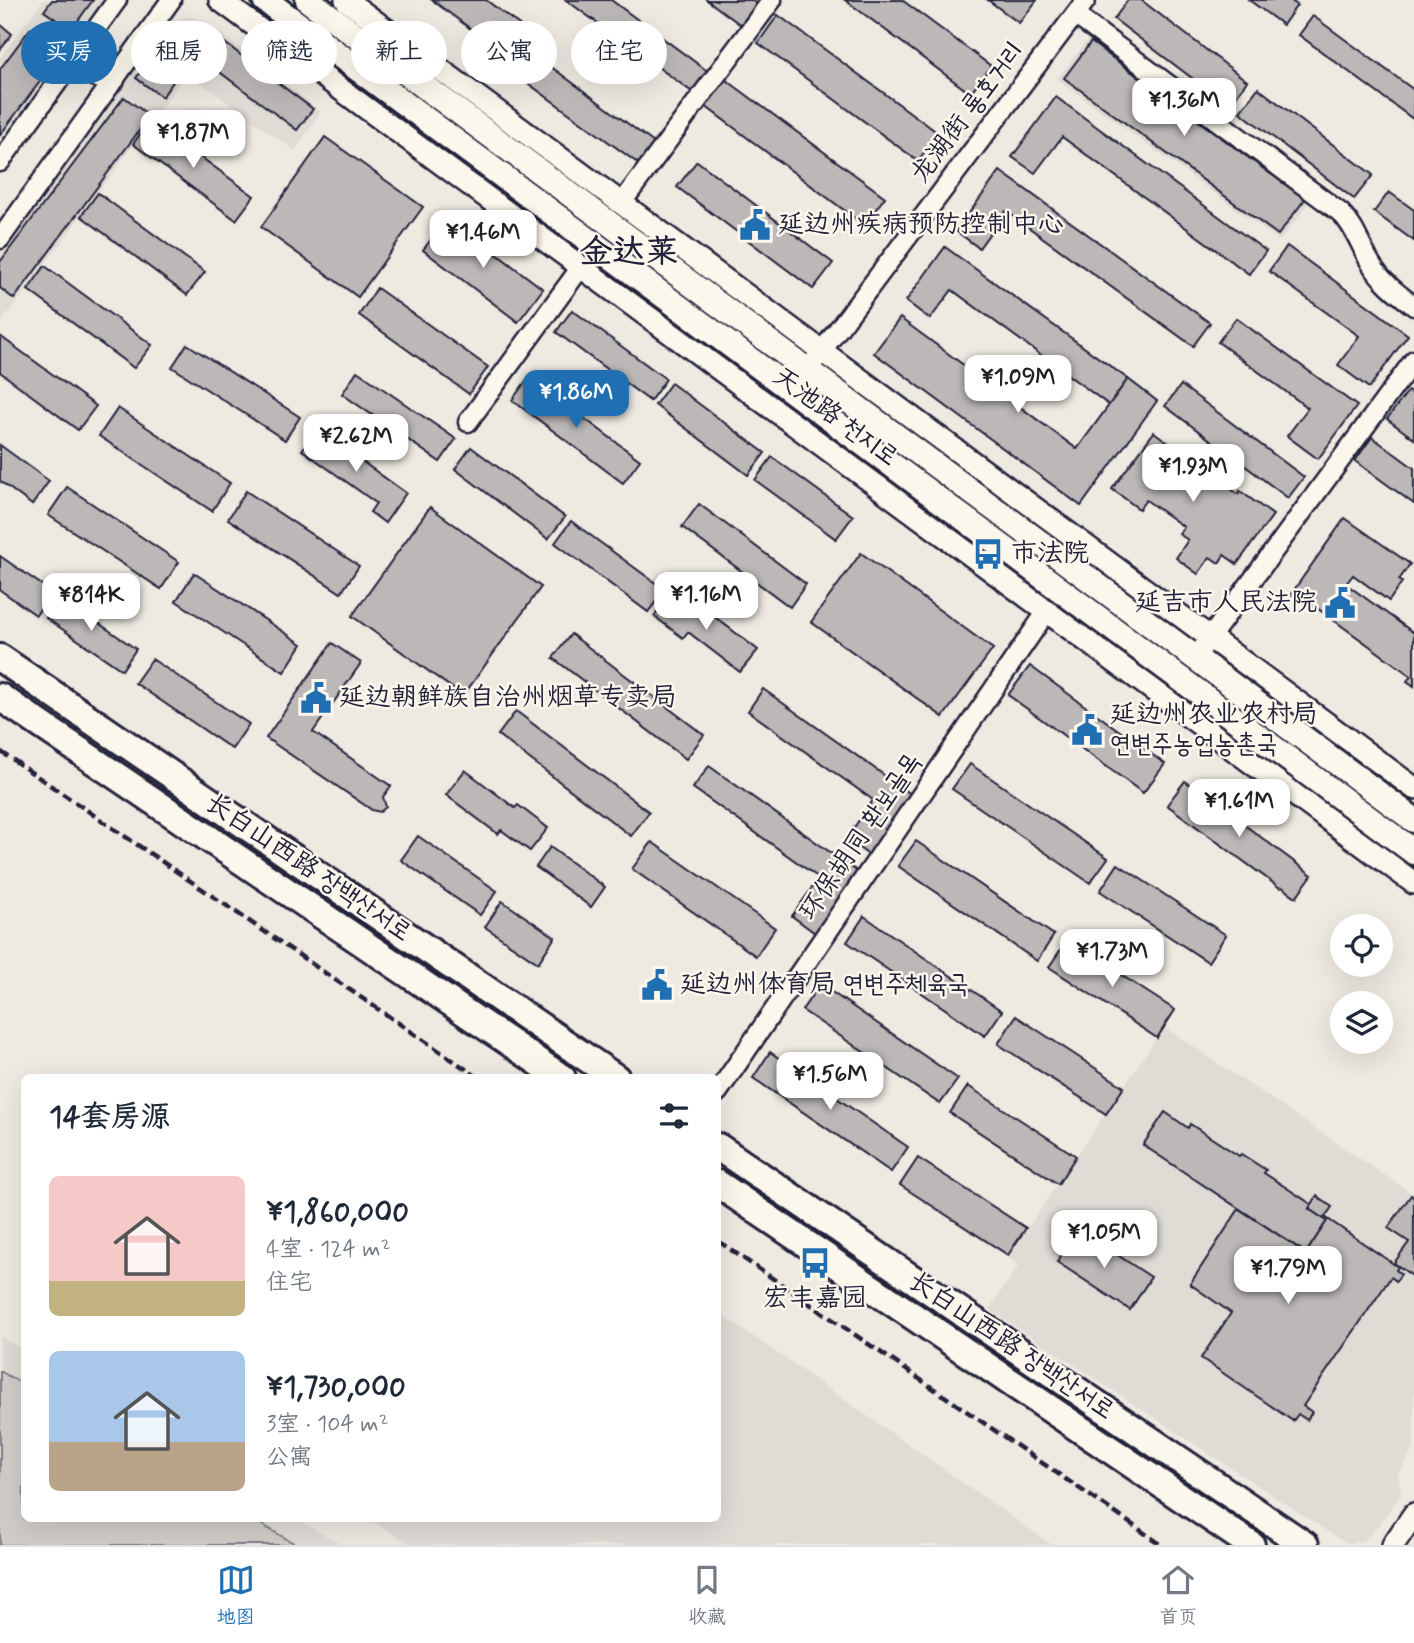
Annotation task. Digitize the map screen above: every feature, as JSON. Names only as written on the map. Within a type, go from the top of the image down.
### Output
[{"type":"main road","name":"天池路 천지로","points":[[265,0],[1414,852]]},
{"type":"main road","name":"天池路 천지로","points":[[309,0],[814,361],[1195,658],[1414,820]]},
{"type":"main road","name":"长白山西路 장백산서로","points":[[0,658],[610,1074]]},
{"type":"main road","name":"长白山西路 장백산서로","points":[[0,697],[556,1074]]},
{"type":"main road","name":"长白山西路 장백산서로","points":[[721,1149],[1305,1545]]},
{"type":"main road","name":"长白山西路 장백산서로","points":[[721,1186],[1251,1545]]},
{"type":"street","points":[[102,21],[117,0]]},
{"type":"street","points":[[117,77],[171,0]]},
{"type":"street","name":"天池路 천지로","points":[[220,0],[1414,883]]},
{"type":"street","name":"天池路 천지로","points":[[347,0],[621,204],[814,361],[1209,638],[1414,788]]},
{"type":"street","points":[[621,204],[772,0]]},
{"type":"street","name":"龙湖街 룡호거리","points":[[792,391],[1086,0]]},
{"type":"street","points":[[1075,15],[1340,213],[1355,231],[1379,276],[1414,306]]},
{"type":"street","points":[[0,162],[56,84]]},
{"type":"street","points":[[0,239],[112,84]]},
{"type":"street","points":[[468,422],[581,267]]},
{"type":"street","points":[[1195,658],[1414,360]]},
{"type":"street","name":"环保胡同 환보골목","points":[[721,1088],[1047,611]]},
{"type":"street","points":[[1393,1545],[1414,1514]]},
{"type":"shaded area","points":[[43,0],[107,0],[92,21],[27,21]]},
{"type":"shaded area","points":[[189,16],[205,21],[173,21]]},
{"type":"shaded area","points":[[21,30],[21,84],[45,84],[0,145],[0,58]]},
{"type":"shaded area","points":[[1090,37],[1311,200],[1280,241],[1057,79]]},
{"type":"shaded area","points":[[227,38],[241,49],[241,84],[285,84],[321,112],[295,151],[202,84],[227,84]]},
{"type":"shaded area","points":[[131,74],[131,84],[179,84],[0,325],[0,252]]},
{"type":"shaded area","points":[[1164,1027],[1414,1195],[1414,1448],[1398,1474],[1401,1494],[1373,1532],[1363,1541],[1342,1541],[989,1309],[1019,1265],[1008,1257]]},
{"type":"shaded area","points":[[721,1314],[1052,1545],[411,1545],[374,1522],[721,1522]]},
{"type":"shaded area","points":[[0,1336],[21,1348],[21,1522],[302,1522],[342,1545],[0,1545]]},
{"type":"shaded area","points":[[0,1371],[21,1383],[21,1522],[257,1522],[297,1545],[0,1545]]},
{"type":"building","points":[[52,0],[93,0],[78,21],[58,21],[44,11]]},
{"type":"building","points":[[432,0],[486,0],[514,21],[461,21]]},
{"type":"building","points":[[566,0],[611,0],[639,21],[595,21]]},
{"type":"building","points":[[707,0],[752,0],[761,7],[745,28]]},
{"type":"building","points":[[845,0],[902,0],[991,66],[970,93]]},
{"type":"building","points":[[988,0],[1037,0],[1019,23]]},
{"type":"building","points":[[1128,0],[1141,0],[1247,81],[1229,106],[1114,19]]},
{"type":"building","points":[[1249,0],[1290,0],[1297,5],[1283,25]]},
{"type":"building","points":[[778,15],[938,133],[918,161],[758,43]]},
{"type":"building","points":[[1313,16],[1414,90],[1413,119],[1299,35]]},
{"type":"building","points":[[0,24],[12,34],[0,50]]},
{"type":"building","points":[[21,41],[21,84],[38,84],[0,135],[0,69]]},
{"type":"building","points":[[667,41],[710,73],[695,94],[667,74]]},
{"type":"building","points":[[1091,42],[1305,199],[1278,235],[1064,78]]},
{"type":"building","points":[[227,45],[241,55],[241,84],[280,84],[313,109],[297,130],[227,78]]},
{"type":"building","points":[[557,71],[654,143],[639,164],[529,84],[557,84]]},
{"type":"building","points":[[725,79],[885,197],[864,225],[705,106]]},
{"type":"building","points":[[144,84],[171,84],[162,97]]},
{"type":"building","points":[[1258,88],[1373,175],[1354,199],[1240,112]]},
{"type":"building","points":[[124,97],[150,116],[14,299],[0,288],[0,262]]},
{"type":"building","points":[[1056,97],[1266,251],[1249,274],[1062,137],[1035,173],[1012,157]]},
{"type":"building","points":[[150,120],[254,196],[236,220],[133,144]]},
{"type":"building","points":[[325,137],[423,207],[358,297],[261,227]]},
{"type":"building","name":"延边州疾病预防控制中心","points":[[697,161],[833,263],[813,289],[677,187]]},
{"type":"building","points":[[1000,171],[1210,323],[1193,346],[1006,211],[979,248],[956,231]]},
{"type":"building","points":[[1389,192],[1414,210],[1414,241],[1374,212]]},
{"type":"building","points":[[98,193],[205,272],[187,295],[81,216]]},
{"type":"building","points":[[448,217],[543,289],[518,322],[423,250]]},
{"type":"building","points":[[1287,246],[1408,335],[1369,388],[1338,365],[1359,336],[1269,271]]},
{"type":"building","points":[[945,247],[1128,379],[1109,405],[952,290],[930,319],[906,301]]},
{"type":"building","points":[[45,266],[152,345],[134,368],[28,290]]},
{"type":"building","points":[[377,288],[488,367],[469,394],[359,315]]},
{"type":"building","points":[[572,310],[666,379],[650,401],[556,332]]},
{"type":"building","points":[[900,318],[1077,449],[1128,379],[1157,401],[1081,506],[874,353]]},
{"type":"building","points":[[1236,318],[1357,406],[1318,459],[1287,436],[1308,408],[1218,342]]},
{"type":"building","points":[[0,336],[96,406],[78,430],[0,372]]},
{"type":"building","points":[[187,344],[300,417],[285,440],[172,367]]},
{"type":"building","points":[[357,371],[456,439],[440,462],[342,394]]},
{"type":"building","points":[[529,377],[640,460],[623,483],[512,400]]},
{"type":"building","points":[[671,383],[765,453],[748,475],[655,405]]},
{"type":"building","points":[[1181,385],[1304,477],[1288,498],[1165,406]]},
{"type":"building","points":[[1408,391],[1414,395],[1414,439],[1387,419]]},
{"type":"building","points":[[118,408],[230,483],[212,511],[99,436]]},
{"type":"building","points":[[317,429],[406,493],[385,523],[370,512],[376,503],[302,450]]},
{"type":"building","points":[[1154,432],[1238,494],[1240,491],[1273,515],[1237,564],[1224,555],[1219,563],[1210,557],[1198,574],[1176,558],[1188,540],[1179,534],[1184,527],[1146,500],[1139,509],[1112,489]]},
{"type":"building","points":[[1372,437],[1414,468],[1414,504],[1355,461]]},
{"type":"building","points":[[0,445],[49,481],[32,505],[0,481]]},
{"type":"building","points":[[471,447],[565,517],[548,539],[455,469]]},
{"type":"building","points":[[772,457],[853,516],[836,539],[755,480]]},
{"type":"building","points":[[67,487],[179,562],[161,589],[48,515]]},
{"type":"building","points":[[246,491],[359,566],[341,593],[228,519]]},
{"type":"building","points":[[699,504],[806,584],[790,607],[682,527]]},
{"type":"building","points":[[430,507],[541,587],[463,696],[352,616]]},
{"type":"building","name":"延吉市人民法院","points":[[1345,518],[1410,564],[1389,601],[1353,575],[1346,584],[1414,633],[1414,686],[1407,681],[1411,676],[1307,601],[1305,604],[1291,594]]},
{"type":"building","points":[[571,521],[665,590],[648,612],[555,543]]},
{"type":"building","points":[[861,553],[993,649],[943,717],[811,622]]},
{"type":"building","points":[[0,556],[52,592],[36,615],[0,590]]},
{"type":"building","points":[[194,573],[302,644],[284,672],[176,601]]},
{"type":"building","points":[[672,593],[699,613],[703,608],[758,650],[740,672],[688,632],[683,638],[654,616]]},
{"type":"building","points":[[61,597],[136,649],[122,670],[46,618]]},
{"type":"building","points":[[571,634],[704,735],[686,759],[553,658]]},
{"type":"building","name":"延边朝鲜族自治州烟草专卖局","points":[[332,643],[361,663],[313,732],[391,786],[383,797],[386,807],[380,812],[372,810],[266,738]]},
{"type":"building","points":[[152,659],[249,724],[232,749],[135,683]]},
{"type":"building","name":"延边州农业农村局 연변주농업농촌국","points":[[1030,666],[1165,764],[1143,793],[1008,695]]},
{"type":"building","points":[[763,689],[912,795],[869,855],[846,839],[873,800],[748,711]]},
{"type":"building","points":[[516,711],[649,812],[631,836],[498,735]]},
{"type":"building","points":[[970,764],[1108,858],[1090,883],[952,789]]},
{"type":"building","points":[[709,766],[858,872],[815,933],[792,916],[819,878],[693,788]]},
{"type":"building","points":[[465,770],[515,808],[518,805],[548,828],[530,851],[501,830],[498,834],[446,795]]},
{"type":"building","points":[[1185,781],[1312,875],[1296,897],[1167,805]]},
{"type":"building","points":[[418,836],[497,891],[480,915],[401,860]]},
{"type":"building","points":[[916,841],[1054,935],[1037,961],[898,866]]},
{"type":"building","points":[[652,842],[775,928],[756,956],[632,869]]},
{"type":"building","points":[[550,847],[605,887],[591,907],[536,867]]},
{"type":"building","points":[[1118,864],[1226,935],[1208,962],[1100,891]]},
{"type":"building","points":[[502,901],[555,937],[538,963],[485,927]]},
{"type":"building","points":[[864,916],[1002,1011],[985,1036],[847,942]]},
{"type":"building","points":[[1067,940],[1175,1010],[1157,1038],[1049,967]]},
{"type":"building","points":[[820,984],[958,1079],[940,1104],[802,1010]]},
{"type":"building","points":[[1016,1016],[1124,1087],[1106,1114],[998,1044]]},
{"type":"building","points":[[770,1052],[908,1147],[891,1172],[753,1078]]},
{"type":"building","points":[[968,1086],[1076,1156],[1058,1184],[950,1113]]},
{"type":"building","points":[[1165,1112],[1188,1128],[1190,1124],[1239,1156],[1241,1154],[1311,1204],[1309,1209],[1327,1221],[1306,1253],[1143,1145]]},
{"type":"building","points":[[918,1158],[1026,1228],[1008,1255],[900,1185]]},
{"type":"building","points":[[1411,1195],[1414,1198],[1414,1277],[1394,1263],[1409,1242],[1388,1228]]},
{"type":"building","points":[[1317,1196],[1332,1207],[1325,1217],[1398,1267],[1396,1270],[1401,1274],[1396,1281],[1391,1277],[1303,1406],[1312,1412],[1307,1420],[1298,1414],[1293,1421],[1201,1358],[1231,1313],[1190,1284],[1239,1209],[1306,1253],[1327,1221],[1309,1209]]},
{"type":"building","points":[[1078,1229],[1151,1277],[1130,1310],[1057,1262]]},
{"type":"railway","points":[[0,751],[473,1074]]},
{"type":"railway","points":[[721,1243],[1162,1545]]},
{"type":"place","name":"延边州疾病预防控制中心","points":[[755,225]]},
{"type":"place","name":"市法院","points":[[988,554]]},
{"type":"place","name":"延吉市人民法院","points":[[1340,603]]},
{"type":"place","name":"延边朝鲜族自治州烟草专卖局","points":[[316,698]]},
{"type":"place","name":"延边州农业农村局 연변주농업농촌국","points":[[1087,730]]},
{"type":"place","name":"延边州体育局 연변주체육국","points":[[657,985]]},
{"type":"place","name":"宏丰嘉园","points":[[815,1263]]},
{"type":"district","name":"金达莱","points":[[629,253]]}]
